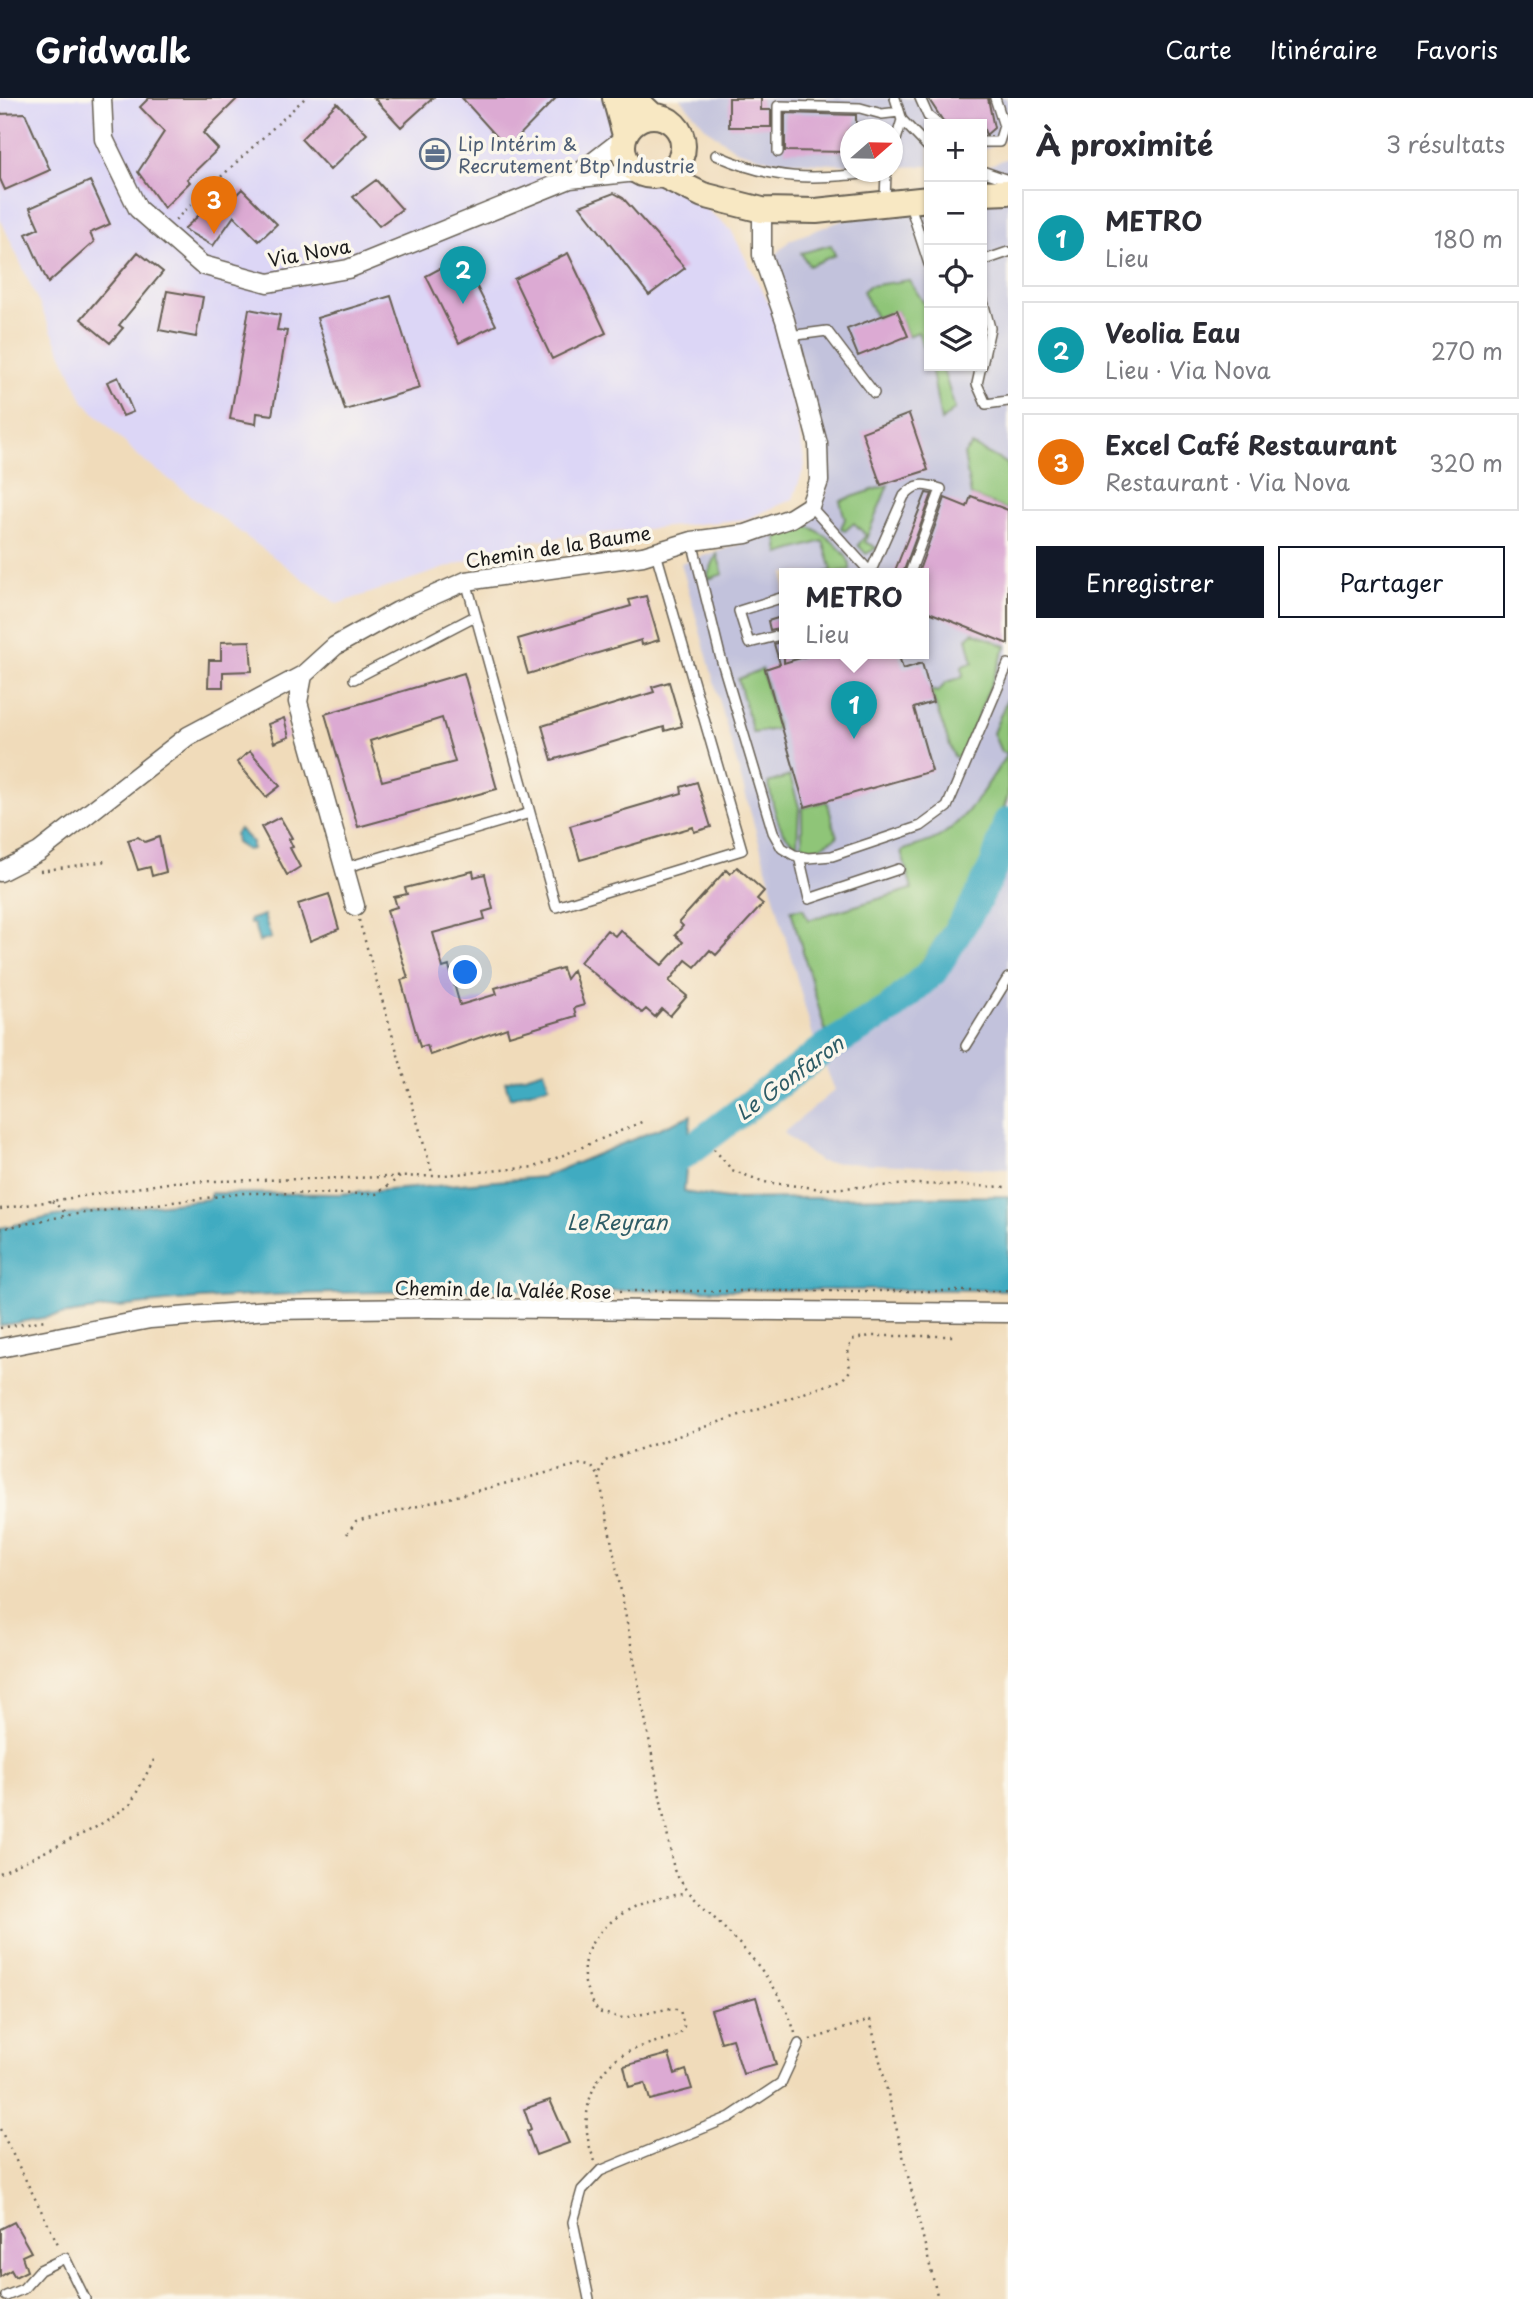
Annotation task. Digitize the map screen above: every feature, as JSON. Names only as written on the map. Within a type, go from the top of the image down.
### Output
[{"type":"street","name":"Via Nova","points":[[102,98],[104,139],[138,209],[202,265],[268,284],[348,269],[570,179],[624,137]]},
{"type":"street","points":[[615,98],[626,159],[637,172],[662,175],[677,165],[684,149]]},
{"type":"street","points":[[624,137],[643,107],[662,116],[679,129],[684,149],[697,173],[731,200]]},
{"type":"street","name":"Via Nova","points":[[570,179],[637,172]]},
{"type":"street","points":[[662,175],[703,195],[762,210],[816,211],[919,201]]},
{"type":"street","points":[[762,210],[762,255],[789,335],[818,444],[818,481],[810,506]]},
{"type":"street","name":"Chemin de la Baume","points":[[0,872],[38,852],[188,736],[303,675],[335,646],[398,611],[466,581],[656,553],[692,541],[746,534],[791,518],[810,506]]},
{"type":"street","points":[[303,675],[298,702],[355,906]]},
{"type":"street","name":"Chemin de la Valée Rose","points":[[0,1348],[150,1319],[269,1310],[429,1308],[1008,1313]]},
{"type":"lane","points":[[895,98],[900,116],[924,142]]},
{"type":"lane","points":[[920,98],[932,119]]},
{"type":"lane","points":[[987,142],[999,142],[1004,126],[995,98]]},
{"type":"lane","points":[[778,152],[778,106],[860,108],[900,116]]},
{"type":"lane","points":[[716,155],[752,171],[787,178],[840,175]]},
{"type":"lane","points":[[884,204],[885,182]]},
{"type":"lane","points":[[919,201],[926,245]]},
{"type":"lane","points":[[987,259],[1008,253]]},
{"type":"lane","points":[[987,317],[990,328],[987,342]]},
{"type":"lane","points":[[789,335],[827,331],[874,393]]},
{"type":"lane","points":[[980,371],[977,384],[986,404],[1008,401]]},
{"type":"lane","points":[[873,568],[904,496],[913,486],[921,484],[941,489],[912,568]]},
{"type":"lane","points":[[810,506],[866,568]]},
{"type":"lane","points":[[692,541],[720,654],[773,832],[782,848],[799,856],[832,856],[921,826],[947,807],[1008,664]]},
{"type":"lane","points":[[466,581],[556,907],[742,850],[656,553]]},
{"type":"lane","points":[[779,599],[738,611],[749,643],[779,635]]},
{"type":"lane","points":[[354,679],[475,616]]},
{"type":"lane","points":[[344,868],[530,813]]},
{"type":"lane","points":[[799,856],[809,899],[899,869]]},
{"type":"lane","points":[[966,1046],[1008,978]]},
{"type":"lane","points":[[589,2299],[573,2222],[582,2190],[600,2171],[730,2117],[781,2083],[799,2044]]},
{"type":"lane","points":[[6,2296],[23,2289],[40,2270],[65,2258],[85,2299]]},
{"type":"path","points":[[175,220],[305,98]]},
{"type":"path","points":[[40,872],[106,861]]},
{"type":"path","points":[[355,906],[433,1176]]},
{"type":"path","points":[[0,1209],[174,1182],[433,1176],[535,1167],[644,1121]]},
{"type":"path","points":[[714,1149],[732,1170],[764,1182],[823,1189],[915,1184],[1008,1187]]},
{"type":"path","points":[[0,1229],[68,1215],[245,1194],[376,1194],[400,1177]]},
{"type":"path","points":[[52,1201],[68,1215]]},
{"type":"path","points":[[599,1476],[605,1461],[842,1380],[850,1371],[849,1348],[854,1339],[872,1336],[954,1336]]},
{"type":"path","points":[[346,1534],[356,1522],[581,1464],[592,1467],[599,1476],[674,1870],[687,1893],[760,1967],[788,2008],[799,2044],[870,2020],[938,2299]]},
{"type":"path","points":[[0,1873],[93,1829],[130,1805],[155,1758]]},
{"type":"path","points":[[600,2171],[592,2154],[586,2121],[590,2094],[611,2063],[640,2048],[680,2035],[684,2026],[680,2010],[672,2008],[624,2018],[598,2012],[584,1977],[586,1955],[596,1934],[628,1911],[669,1893],[687,1893]]},
{"type":"path","points":[[0,2129],[65,2258]]},
{"type":"shaded area","points":[[0,98],[605,98],[617,132],[731,230],[779,323],[805,465],[793,499],[747,519],[526,541],[337,604],[139,457],[84,402],[0,218]]},
{"type":"shaded area","points":[[680,98],[1008,98],[1008,139],[987,148],[987,119],[924,119],[924,166],[903,167],[903,119],[840,119],[840,164],[770,160],[736,150],[707,129]]},
{"type":"shaded area","points":[[1008,158],[1008,1169],[820,1162],[783,1133],[835,1090],[813,1036],[681,563],[811,522],[826,493],[827,467],[775,256],[790,240],[924,190],[924,371],[987,371],[987,166]]},
{"type":"green space","points":[[831,245],[835,255],[809,266],[801,253]]},
{"type":"green space","points":[[909,280],[924,303],[924,348],[918,332],[908,336],[897,311],[876,318],[863,291],[869,286]]},
{"type":"green space","points":[[932,371],[944,371],[955,409],[941,421]]},
{"type":"green space","points":[[972,445],[1008,464],[1008,510],[971,496],[964,454]]},
{"type":"green space","points":[[888,485],[865,542],[877,548],[866,554],[858,545],[866,535],[854,523],[845,531],[841,528],[845,519],[840,501]]},
{"type":"green space","points":[[804,526],[818,531],[840,549],[850,568],[831,568],[823,541],[779,554],[777,536]]},
{"type":"green space","points":[[717,554],[723,574],[709,579],[708,574]]},
{"type":"green space","points":[[973,632],[1006,646],[962,756],[954,757],[930,690],[938,692],[946,682],[963,677],[962,666],[973,662],[967,638]]},
{"type":"green space","points":[[762,669],[777,729],[753,733],[738,679]]},
{"type":"green space","points":[[1008,697],[1008,796],[984,864],[918,968],[880,1000],[826,1033],[791,910],[803,908],[808,920],[912,889],[901,851],[942,835],[961,819],[986,787],[1007,754],[1001,752],[993,733]]},
{"type":"green space","points":[[790,776],[799,807],[797,845],[780,826],[768,783]]},
{"type":"green space","points":[[827,801],[837,837],[816,849],[802,846],[802,808]]},
{"type":"water","points":[[239,829],[252,842],[252,849],[247,850],[236,843],[235,834]]},
{"type":"water","points":[[264,915],[271,938],[259,942],[254,924],[250,924],[249,920]]},
{"type":"water","points":[[544,1070],[549,1086],[510,1098],[505,1082]]},
{"type":"water","name":"Le Reyran","points":[[691,1115],[684,1192],[726,1199],[1008,1196],[1008,1290],[484,1291],[241,1296],[120,1307],[0,1326],[0,1228],[55,1216],[209,1199],[211,1193],[340,1194],[543,1177]]},
{"type":"building","points":[[149,98],[238,98],[203,133],[218,149],[187,179],[190,182],[164,208],[138,172],[164,132],[140,107]]},
{"type":"building","points":[[374,98],[433,98],[401,127]]},
{"type":"building","points":[[462,98],[556,98],[507,148]]},
{"type":"building","points":[[729,98],[761,98],[761,110],[771,110],[771,127],[729,127]]},
{"type":"building","points":[[928,98],[988,98],[994,128],[987,134],[987,119],[942,119]]},
{"type":"building","points":[[337,103],[367,134],[330,170],[301,139]]},
{"type":"building","points":[[25,113],[50,170],[5,190],[0,179],[0,114]]},
{"type":"building","points":[[785,113],[856,115],[856,119],[840,119],[840,152],[785,151]]},
{"type":"building","points":[[376,180],[402,209],[379,226],[353,197]]},
{"type":"building","points":[[90,181],[110,224],[90,233],[94,242],[48,283],[26,234],[39,228],[30,208]]},
{"type":"building","points":[[242,189],[277,224],[259,241],[234,216],[213,246],[184,229],[211,204],[219,212]]},
{"type":"building","points":[[614,193],[623,198],[685,268],[649,295],[580,206]]},
{"type":"building","points":[[138,252],[163,272],[119,325],[123,328],[110,343],[81,319]]},
{"type":"building","points":[[568,253],[606,333],[552,359],[514,279]]},
{"type":"building","points":[[450,263],[454,271],[466,265],[496,325],[459,343],[426,276]]},
{"type":"building","points":[[167,291],[203,297],[196,337],[159,330]]},
{"type":"building","points":[[391,296],[420,388],[345,410],[317,318]]},
{"type":"building","points":[[249,309],[280,315],[277,330],[287,331],[272,415],[257,413],[256,424],[230,419]]},
{"type":"building","points":[[897,310],[908,336],[858,356],[847,329]]},
{"type":"building","points":[[118,377],[133,412],[123,416],[107,382]]},
{"type":"building","points":[[909,414],[928,470],[881,485],[862,432]]},
{"type":"building","points":[[926,493],[932,494],[905,568],[896,568]]},
{"type":"building","points":[[971,496],[1008,510],[1008,644],[929,612],[929,568],[920,568],[945,498],[967,507]]},
{"type":"building","points":[[646,596],[659,640],[642,645],[641,640],[528,674],[518,639],[631,606],[629,600]]},
{"type":"building","points":[[779,618],[779,628],[770,630],[768,621]]},
{"type":"building","points":[[250,641],[252,671],[223,672],[223,687],[208,687],[209,660],[221,660],[221,642]]},
{"type":"building","points":[[779,642],[779,659],[784,659],[784,663],[797,659],[900,659],[903,669],[922,663],[933,702],[914,708],[932,771],[805,807],[765,669],[780,664],[774,644]]},
{"type":"building","points":[[464,673],[497,789],[358,827],[325,714]],"holes":[[[442,718],[455,762],[382,781],[370,741]]]},
{"type":"building","points":[[669,682],[682,726],[665,731],[664,727],[552,760],[542,726],[654,692],[652,687]]},
{"type":"building","points":[[284,718],[289,737],[274,743],[268,724]]},
{"type":"building","points":[[250,751],[280,786],[266,797],[237,762]]},
{"type":"building","points":[[697,782],[711,827],[694,832],[693,827],[580,860],[570,826],[682,793],[681,787]]},
{"type":"building","points":[[280,817],[292,838],[289,839],[293,847],[290,848],[300,867],[287,875],[261,827]]},
{"type":"building","points":[[138,837],[145,842],[159,837],[166,872],[152,876],[150,867],[138,870],[128,840]]},
{"type":"building","points":[[737,867],[764,891],[757,899],[763,904],[716,955],[710,950],[695,967],[686,960],[669,981],[687,996],[670,1016],[662,1009],[655,1017],[646,1009],[642,1013],[580,962],[607,930],[615,936],[620,930],[662,965],[683,942],[675,935],[683,926],[679,922],[726,870],[730,874]]},
{"type":"building","points":[[473,871],[474,877],[485,874],[493,909],[483,912],[485,919],[433,933],[443,968],[449,966],[460,1005],[497,994],[495,988],[562,968],[566,979],[573,970],[584,1005],[574,1008],[576,1016],[509,1036],[507,1028],[430,1055],[427,1045],[420,1047],[401,980],[408,978],[387,910],[397,907],[394,897],[407,894],[405,888]]},
{"type":"building","points":[[329,894],[339,929],[310,941],[298,904]]},
{"type":"building","points":[[756,1997],[776,2065],[743,2074],[732,2039],[721,2042],[711,2010]]},
{"type":"building","points":[[669,2054],[675,2074],[686,2070],[692,2089],[650,2100],[645,2083],[629,2087],[624,2066]]},
{"type":"building","points":[[550,2100],[569,2143],[536,2155],[527,2131],[531,2129],[524,2109]]},
{"type":"building","points":[[14,2222],[31,2252],[22,2256],[27,2271],[15,2277],[11,2270],[0,2277],[0,2229]]},
{"type":"waterway","name":"Le Gonfaron","points":[[650,1169],[686,1153],[827,1047],[889,1010],[933,971],[976,902],[995,864],[1008,822]]},
{"type":"place","name":"Lip Intérim & Recrutement Btp Industrie","points":[[435,154]]},
{"type":"place","name":"Excel Café Restaurant","points":[[214,234]]},
{"type":"place","name":"Veolia Eau","points":[[463,304]]},
{"type":"place","name":"METRO","points":[[854,739]]}]
